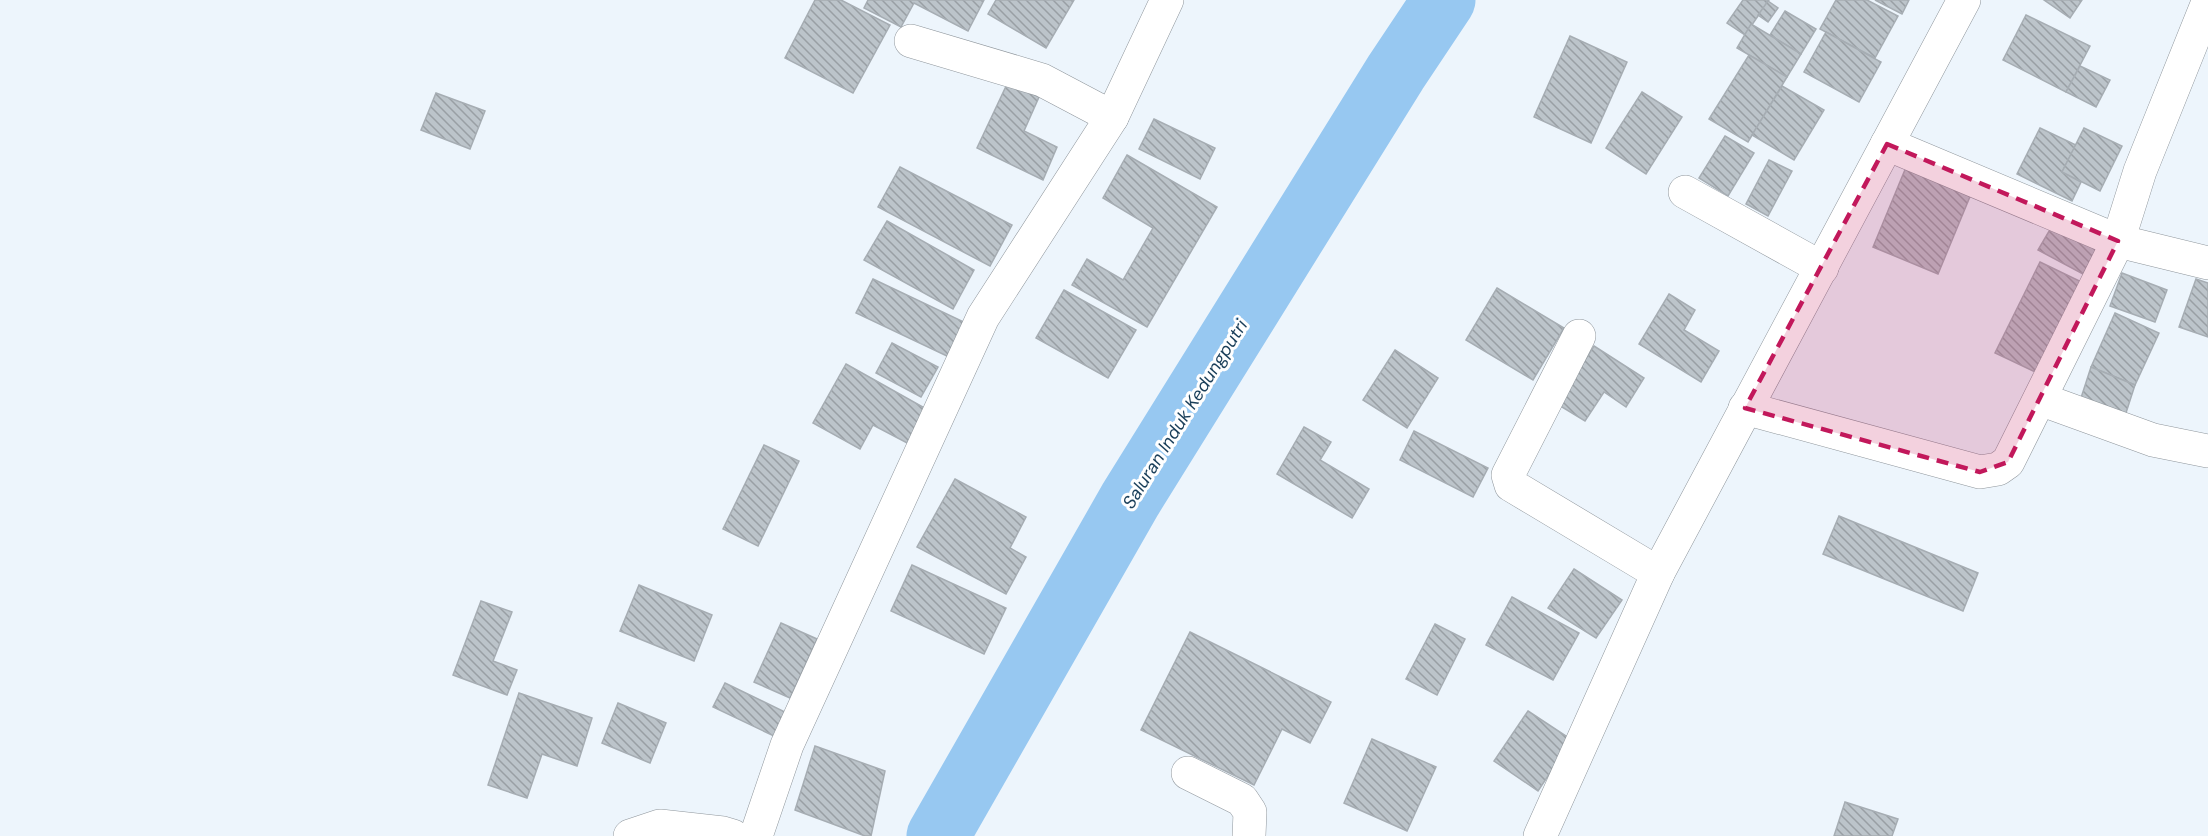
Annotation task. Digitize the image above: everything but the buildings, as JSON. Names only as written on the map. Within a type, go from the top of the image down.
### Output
[{"type":"street","points":[[756,836],[787,745],[983,317],[1113,117],[1167,0]]},
{"type":"street","points":[[1540,836],[1658,573],[1964,0]]},
{"type":"street","points":[[1745,408],[1980,472],[1998,469],[2008,462],[2118,240],[2140,171],[2208,2]]},
{"type":"street","points":[[911,41],[1042,80],[1113,117]]},
{"type":"street","points":[[1887,144],[2118,240],[2208,263]]},
{"type":"street","points":[[1685,192],[1822,267]]},
{"type":"street","points":[[1579,336],[1508,475],[1509,481],[1545,506],[1658,573]]},
{"type":"street","points":[[2040,399],[2153,440],[2208,451]]},
{"type":"street","points":[[1188,773],[1242,800],[1250,812],[1249,836]]},
{"type":"street","points":[[630,836],[660,826],[734,836]]},
{"type":"highlighted area","points":[[1887,144],[2118,241],[2008,462],[1980,472],[1745,408]]},
{"type":"waterway","name":"Saluran Induk Kedungputri","points":[[938,836],[1130,500],[1396,72],[1444,0]]}]
